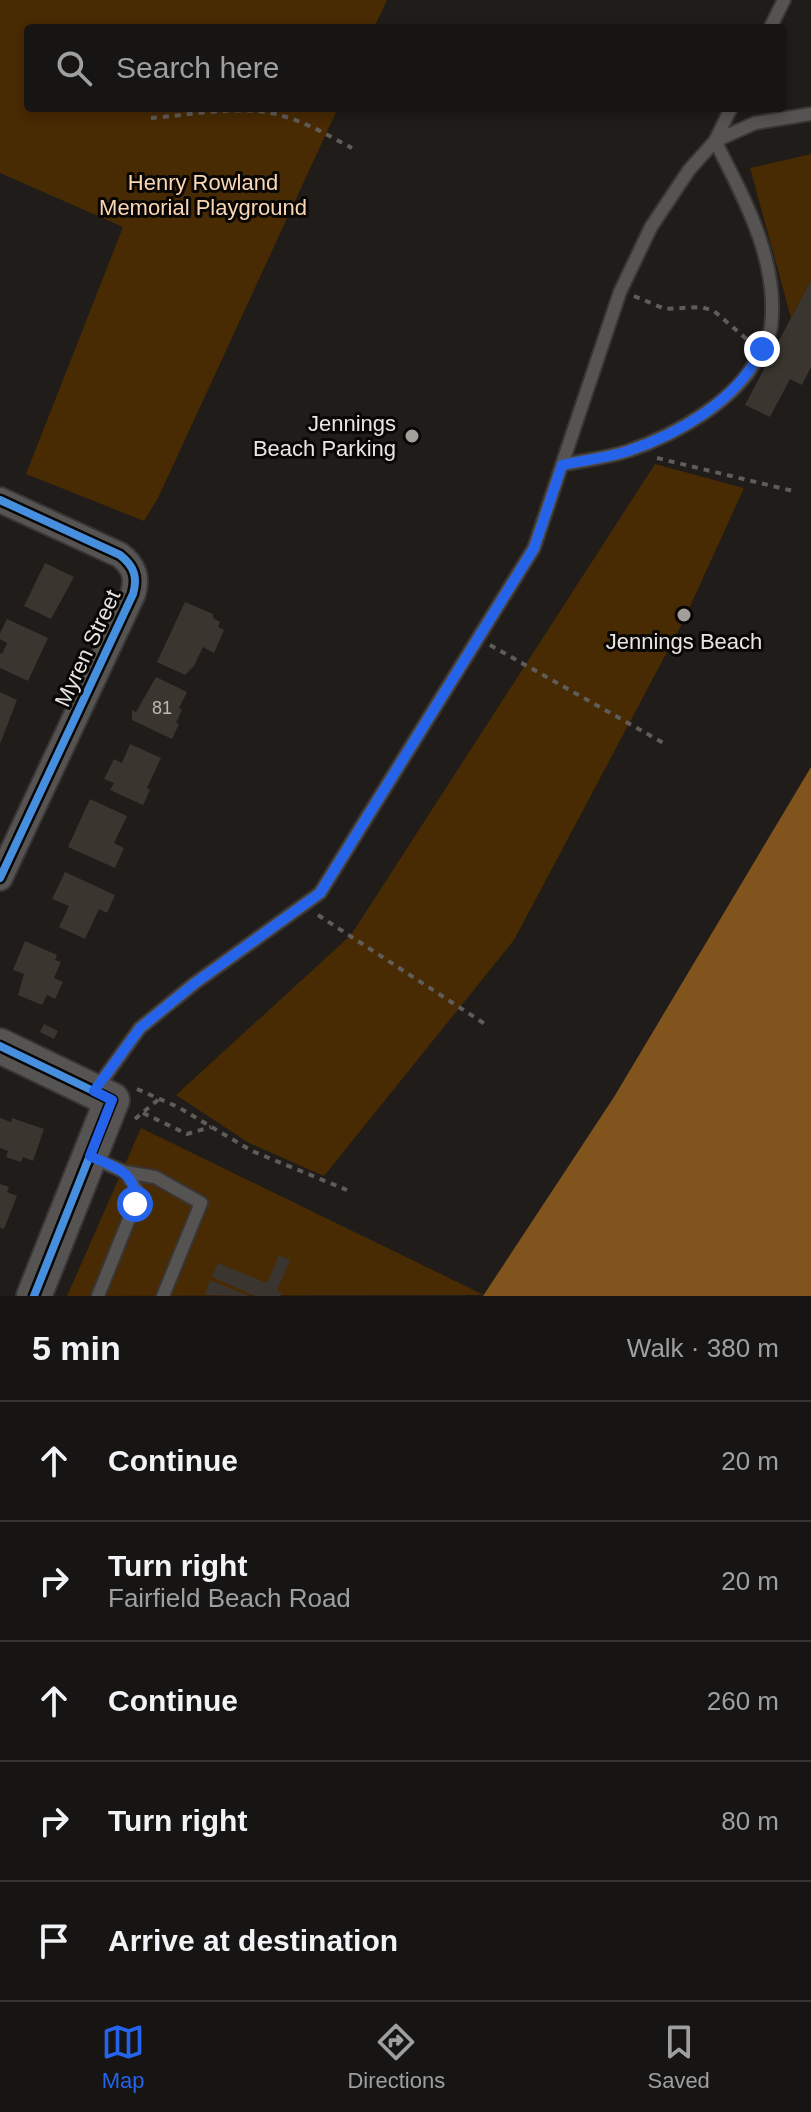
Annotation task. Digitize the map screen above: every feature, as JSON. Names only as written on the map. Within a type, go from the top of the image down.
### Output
[{"type":"street","name":"Myren Street","points":[[0,500],[120,555],[129,562],[135,577],[133,594],[0,878]]},
{"type":"street","points":[[0,1046],[104,1089],[90,1156],[34,1296]]},
{"type":"lane","points":[[772,24],[784,0]]},
{"type":"lane","points":[[104,1089],[140,1028],[195,983],[320,893],[534,548],[622,289],[651,227],[689,170],[715,141],[729,112]]},
{"type":"lane","points":[[715,141],[755,123],[811,114]]},
{"type":"lane","points":[[562,465],[628,451],[685,426],[716,406],[753,367],[762,349],[771,329],[769,278],[753,215],[715,141]]},
{"type":"lane","points":[[90,1156],[125,1172],[155,1177],[201,1203],[163,1296]]},
{"type":"lane","points":[[98,1296],[135,1204],[137,1190],[125,1172]]},
{"type":"path","points":[[151,118],[251,112],[280,114],[352,148]]},
{"type":"path","points":[[622,289],[665,309],[701,307],[714,311],[753,345],[762,349]]},
{"type":"path","points":[[628,451],[797,492]]},
{"type":"path","points":[[477,638],[667,745]]},
{"type":"path","points":[[303,904],[485,1024]]},
{"type":"path","points":[[104,1089],[187,1134],[211,1127]]},
{"type":"path","points":[[104,1089],[178,1107],[252,1151],[347,1190]]},
{"type":"green space","name":"Henry Rowland Memorial Playground","points":[[0,0],[387,0],[376,24],[24,24],[24,112],[336,112],[158,498],[144,521],[26,474],[123,227],[0,173]]},
{"type":"green space","points":[[811,154],[811,280],[791,318],[750,168]]},
{"type":"green space","points":[[655,464],[744,488],[682,624],[514,940],[324,1176],[249,1143],[176,1095],[351,935]]},
{"type":"green space","points":[[141,1128],[484,1295],[67,1296]]},
{"type":"shaded area","points":[[811,767],[811,1296],[483,1296],[614,1097]]},
{"type":"building","points":[[811,280],[811,367],[802,385],[790,379],[770,417],[745,405]]},
{"type":"building","points":[[45,563],[74,577],[51,619],[24,606]]},
{"type":"building","points":[[185,602],[213,614],[213,618],[220,622],[218,627],[224,630],[214,653],[203,647],[194,666],[185,675],[157,662]]},
{"type":"building","points":[[7,619],[48,638],[28,681],[0,668],[0,653],[7,643],[0,639],[0,633]]},
{"type":"building","points":[[156,677],[187,692],[179,708],[182,710],[176,723],[179,724],[172,739],[132,720],[132,710],[136,712]]},
{"type":"building","points":[[0,692],[17,700],[0,744]]},
{"type":"building","points":[[130,744],[161,758],[143,805],[110,790],[114,783],[104,779],[114,759],[122,763]]},
{"type":"building","points":[[90,799],[127,816],[114,843],[124,848],[115,868],[68,847]]},
{"type":"building","points":[[65,872],[115,895],[107,913],[99,909],[85,939],[59,927],[69,906],[52,899]]},
{"type":"building","points":[[25,941],[57,955],[55,960],[61,962],[54,978],[63,982],[55,999],[47,995],[42,1005],[18,995],[24,974],[13,970]]},
{"type":"building","points":[[44,1024],[58,1031],[54,1039],[40,1032]]},
{"type":"building","points":[[0,1118],[11,1122],[12,1118],[44,1129],[33,1161],[23,1157],[21,1162],[6,1157],[8,1151],[0,1148]]},
{"type":"building","points":[[0,1184],[9,1187],[7,1192],[17,1196],[4,1229],[0,1228]]},
{"type":"building","points":[[279,1255],[290,1260],[277,1291],[282,1293],[280,1296],[255,1296],[212,1277],[218,1263],[267,1283]]},
{"type":"building","points":[[210,1280],[249,1296],[205,1295]]},
{"type":"cycle path","points":[[0,500],[120,555],[129,563],[135,577],[133,594],[0,878]]},
{"type":"cycle path","points":[[0,1046],[112,1100],[34,1296]]},
{"type":"place","name":"Jennings Beach Parking","points":[[412,436]]},
{"type":"place","name":"Jennings Beach","points":[[684,615]]},
{"type":"route","points":[[135,1204],[137,1190],[125,1172],[90,1156],[112,1100],[94,1091],[105,1075],[140,1028],[195,983],[320,893],[534,548],[562,465],[628,451],[685,426],[716,406],[753,367],[762,349]]}]
